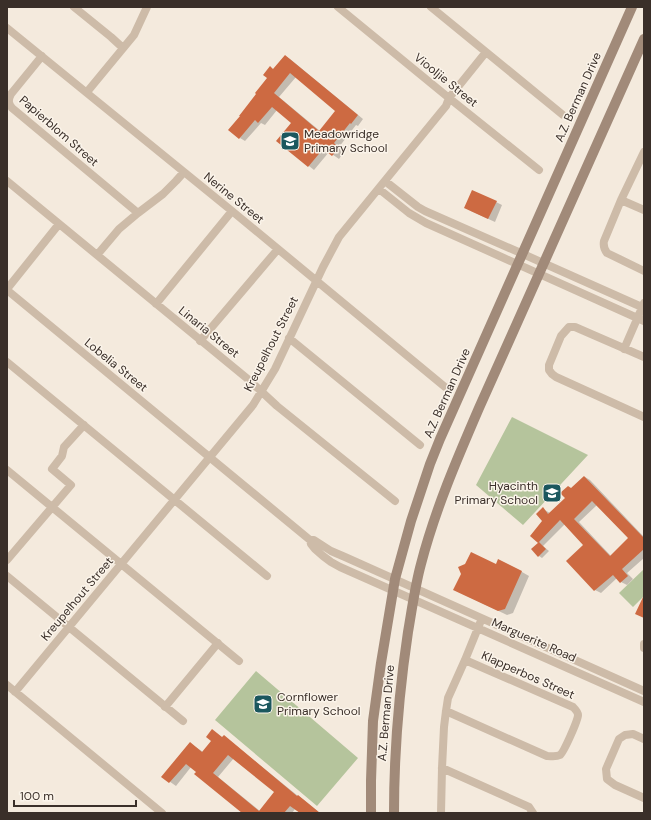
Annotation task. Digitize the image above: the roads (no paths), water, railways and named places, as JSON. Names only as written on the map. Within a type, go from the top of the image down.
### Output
[{"type":"main road","name":"A.Z. Berman Drive","points":[[371,813],[373,721],[395,579],[411,521],[430,464],[458,398],[476,361],[576,131],[632,7]]},
{"type":"main road","name":"A.Z. Berman Drive","points":[[394,813],[395,757],[402,669],[415,588],[427,542],[458,458],[479,408],[644,39]]},
{"type":"street","points":[[74,7],[123,48]]},
{"type":"street","points":[[87,92],[136,30],[147,7]]},
{"type":"street","name":"Viooljie Street","points":[[338,7],[539,170]]},
{"type":"street","points":[[431,7],[562,115]]},
{"type":"street","name":"Nerine Street","points":[[7,28],[87,92],[445,387]]},
{"type":"street","name":"Kreupelhout Street","points":[[15,692],[253,405],[275,369],[339,237],[446,106],[449,98],[486,52]]},
{"type":"street","name":"Papierblom Street","points":[[42,56],[11,94],[8,100],[9,104],[138,213]]},
{"type":"street","points":[[644,152],[621,200],[604,241],[604,248],[607,253],[644,271]]},
{"type":"street","points":[[97,256],[119,230],[163,194],[184,172]]},
{"type":"street","name":"Linaria Street","points":[[7,181],[262,391],[277,406],[395,501]]},
{"type":"street","points":[[385,181],[425,211],[643,306],[640,320],[624,349]]},
{"type":"street","points":[[378,189],[416,218],[640,320]]},
{"type":"street","points":[[621,200],[644,210]]},
{"type":"street","points":[[156,304],[232,211]]},
{"type":"street","points":[[7,289],[59,224]]},
{"type":"street","points":[[200,340],[278,249]]},
{"type":"street","name":"Lobelia Street","points":[[7,289],[310,540]]},
{"type":"street","points":[[644,357],[575,327],[569,327],[561,336],[548,365],[549,370],[556,377],[644,417]]},
{"type":"street","points":[[290,338],[420,445]]},
{"type":"street","points":[[7,362],[267,576]]},
{"type":"street","points":[[7,560],[71,485],[52,469],[62,456],[64,447],[84,425]]},
{"type":"street","points":[[7,470],[239,661]]},
{"type":"street","name":"Marguerite Road","points":[[310,540],[314,540],[331,551],[644,691]]},
{"type":"street","name":"Marguerite Road","points":[[310,540],[315,549],[331,562],[413,600],[644,702]]},
{"type":"street","points":[[7,576],[183,721]]},
{"type":"street","points":[[441,813],[442,768],[448,698],[481,619]]},
{"type":"street","points":[[165,707],[218,643]]},
{"type":"street","name":"Klapperbos Street","points":[[446,711],[547,756],[554,757],[560,755],[564,750],[576,721],[578,715],[572,707],[465,660]]},
{"type":"street","points":[[7,685],[162,813]]},
{"type":"street","points":[[644,739],[633,734],[625,735],[619,739],[606,769],[607,779],[615,785],[644,798]]},
{"type":"street","points":[[442,768],[529,807],[533,813]]},
{"type":"place","name":"Meadowridge Primary School","points":[[290,141]]},
{"type":"place","name":"Hyacinth Primary School","points":[[552,493]]},
{"type":"place","name":"Cornflower Primary School","points":[[263,704]]}]
